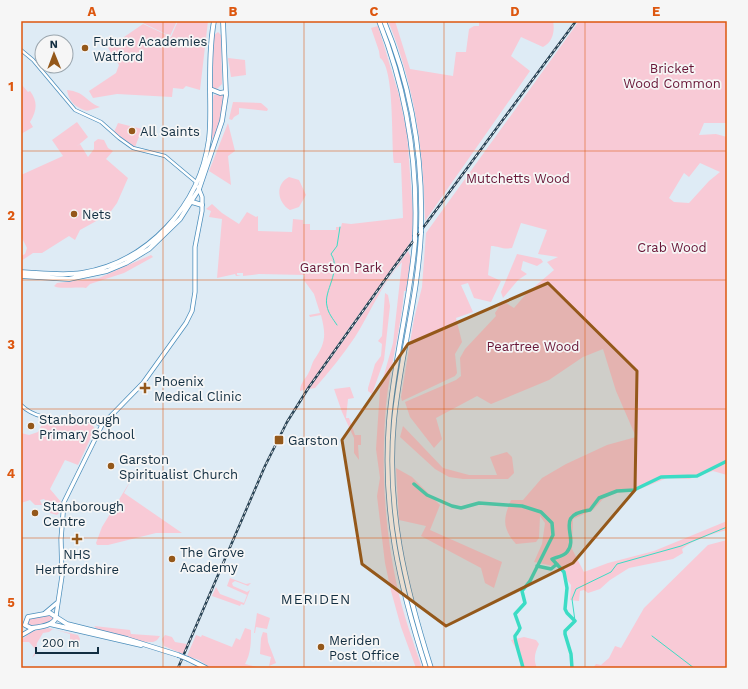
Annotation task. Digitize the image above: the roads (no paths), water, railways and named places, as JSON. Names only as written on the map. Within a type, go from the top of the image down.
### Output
[{"type":"highway","points":[[21,276],[54,279],[77,278],[99,274],[120,266],[142,254],[159,241],[180,219],[191,200],[196,182],[206,158],[209,139],[212,33],[214,21]]},
{"type":"highway","points":[[379,21],[397,73],[409,129],[415,181],[415,241],[410,288],[390,407],[387,476],[389,514],[396,561],[406,606],[426,668]]},
{"type":"highway","points":[[384,21],[405,83],[414,128],[420,174],[421,227],[416,288],[396,402],[392,446],[392,483],[397,537],[405,582],[431,668]]},
{"type":"highway","points":[[21,272],[74,274],[94,270],[118,262],[138,251],[160,234],[179,215],[199,189],[222,121],[226,92],[223,22]]},
{"type":"highway","points":[[212,33],[224,30]]},
{"type":"highway","points":[[216,92],[226,84]]},
{"type":"highway","points":[[210,89],[216,92],[226,92]]},
{"type":"highway","points":[[196,182],[200,178],[204,168],[207,167]]},
{"type":"highway","points":[[191,200],[202,205]]},
{"type":"highway","points":[[56,616],[55,621],[50,624],[34,628],[28,628],[25,624],[24,618],[52,613],[70,625],[127,638],[171,653]]},
{"type":"highway","points":[[50,624],[171,653],[206,668]]},
{"type":"main road","points":[[56,616],[62,572],[60,539],[64,505],[102,425],[143,383],[186,323],[192,311],[195,292],[195,247],[202,214],[202,195],[196,182]]},
{"type":"main road","points":[[45,614],[58,602]]},
{"type":"main road","points":[[21,635],[25,624]]},
{"type":"main road","points":[[21,635],[34,628]]},
{"type":"street","points":[[21,50],[33,60],[74,109],[101,122],[133,148],[165,156],[196,182]]},
{"type":"street","points":[[21,405],[33,414],[45,417],[90,421],[102,425]]},
{"type":"waterway","points":[[337,325],[328,311],[326,300],[334,274],[334,260],[331,254],[337,246],[340,227]]},
{"type":"waterway","points":[[572,668],[571,654],[565,631],[575,621],[565,609],[567,588],[564,572],[552,559],[566,553],[570,546],[571,540],[569,522],[572,517],[590,510],[599,498],[617,491],[634,490],[661,477],[697,476],[727,461]]},
{"type":"waterway","points":[[414,484],[427,495],[452,506],[461,508],[479,503],[522,506],[541,512],[552,523],[553,535],[530,581],[522,591],[525,603],[515,614],[520,628],[515,638],[523,668]]},
{"type":"waterway","points":[[575,621],[572,599],[576,589],[611,572],[617,564],[681,546],[727,527]]},
{"type":"waterway","points":[[537,566],[551,569],[557,564]]},
{"type":"waterway","points":[[652,636],[694,668]]},
{"type":"railway","points":[[178,668],[265,466],[287,422],[309,387],[394,267],[576,21]]},
{"type":"place","name":"Future Academies Watford","points":[[85,48]]},
{"type":"place","name":"All Saints","points":[[132,131]]},
{"type":"place","name":"Nets","points":[[74,214]]},
{"type":"place","name":"Phoenix Medical Clinic","points":[[145,388]]},
{"type":"place","name":"Stanborough Primary School","points":[[31,426]]},
{"type":"place","name":"Garston","points":[[279,440]]},
{"type":"place","name":"Garston Spiritualist Church","points":[[111,466]]},
{"type":"place","name":"Stanborough Centre","points":[[35,513]]},
{"type":"place","name":"NHS Hertfordshire","points":[[77,539]]},
{"type":"place","name":"The Grove Academy","points":[[172,559]]},
{"type":"place","name":"Meriden Post Office","points":[[321,647]]},
{"type":"district","name":"MERIDEN","points":[[316,599]]},
{"type":"park label","name":"Bricket Wood Common","points":[[672,76]]},
{"type":"park label","name":"Mutchetts Wood","points":[[518,178]]},
{"type":"park label","name":"Crab Wood","points":[[672,247]]},
{"type":"park label","name":"Garston Park","points":[[341,267]]},
{"type":"park label","name":"Peartree Wood","points":[[533,346]]}]
